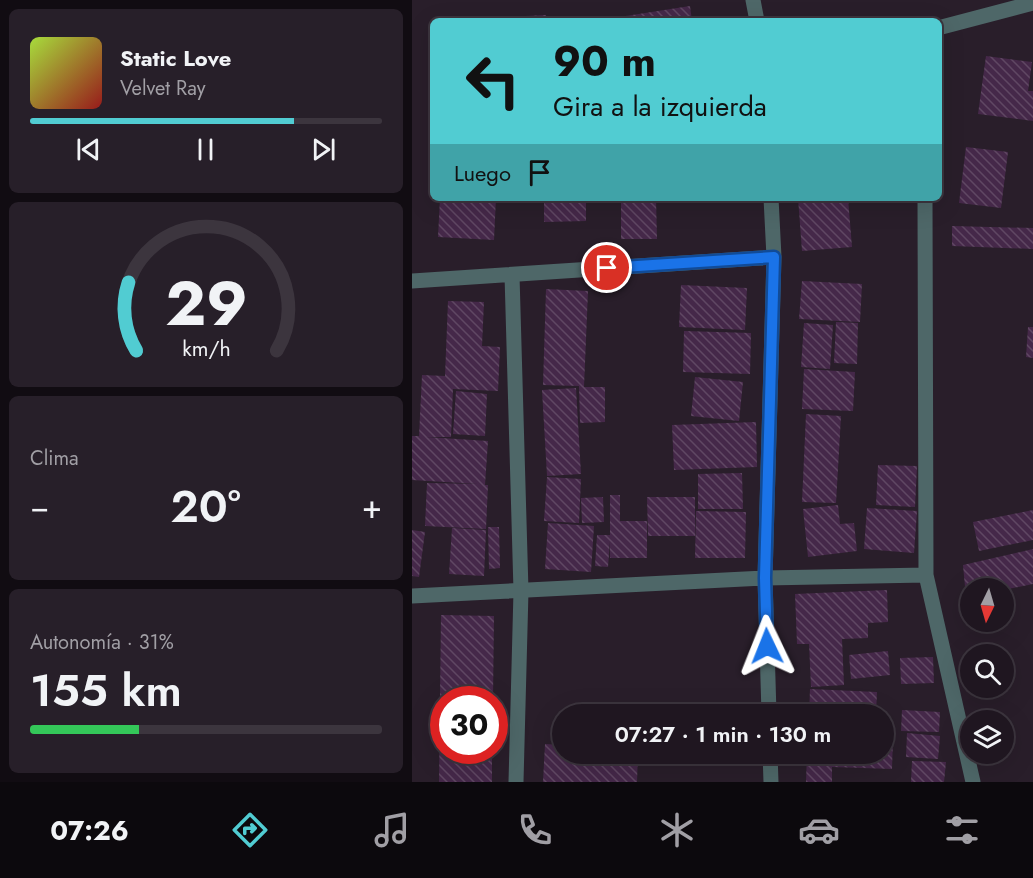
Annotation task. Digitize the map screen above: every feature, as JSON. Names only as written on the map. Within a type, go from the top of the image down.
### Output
[{"type":"street","points":[[753,0],[756,18]]},
{"type":"street","points":[[942,27],[1033,3]]},
{"type":"street","points":[[769,704],[765,578],[774,257],[771,201]]},
{"type":"street","points":[[925,201],[926,575],[973,782]]},
{"type":"street","points":[[412,281],[774,257]]},
{"type":"street","points":[[512,275],[521,591],[516,782]]},
{"type":"street","points":[[412,596],[765,578],[926,575]]},
{"type":"street","points":[[770,764],[771,782]]},
{"type":"building","points":[[690,6],[692,18],[613,18]]},
{"type":"building","points":[[546,15],[546,18],[526,18],[526,16]]},
{"type":"building","points":[[986,56],[1032,62],[1028,91],[1033,91],[1033,121],[978,114]]},
{"type":"building","points":[[966,147],[1008,152],[1001,208],[959,203]]},
{"type":"building","points":[[440,201],[496,201],[494,240],[438,237]]},
{"type":"building","points":[[544,201],[586,201],[586,221],[544,222]]},
{"type":"building","points":[[621,201],[656,201],[657,239],[621,239]]},
{"type":"building","points":[[798,201],[848,201],[852,247],[802,251]]},
{"type":"building","points":[[952,226],[1033,228],[1033,249],[952,246]]},
{"type":"building","points":[[802,281],[862,284],[860,322],[799,319]]},
{"type":"building","points":[[681,285],[747,288],[745,330],[679,327]]},
{"type":"building","points":[[546,289],[588,291],[584,387],[605,387],[605,422],[580,423],[579,386],[543,385]]},
{"type":"building","points":[[448,301],[484,302],[482,346],[500,347],[498,391],[453,389],[451,437],[426,437],[488,441],[485,485],[488,485],[486,529],[425,526],[427,483],[478,484],[412,480],[412,436],[419,436],[422,375],[445,376]]},
{"type":"building","points":[[836,322],[858,323],[857,364],[834,363]]},
{"type":"building","points":[[804,323],[833,325],[830,369],[801,367]]},
{"type":"building","points":[[1028,327],[1033,327],[1033,358],[1026,357]]},
{"type":"building","points":[[684,331],[751,333],[750,374],[683,372]]},
{"type":"building","points":[[804,369],[855,372],[853,411],[802,409]]},
{"type":"building","points":[[695,377],[743,382],[739,421],[691,416]]},
{"type":"building","points":[[576,388],[581,474],[547,476],[542,390]]},
{"type":"building","points":[[456,391],[487,394],[485,436],[453,434]]},
{"type":"building","points":[[806,414],[841,416],[836,503],[802,502]]},
{"type":"building","points":[[756,422],[757,467],[674,470],[672,425]]},
{"type":"building","points":[[878,465],[917,466],[915,507],[876,505]]},
{"type":"building","points":[[742,473],[743,509],[698,509],[698,474]]},
{"type":"building","points":[[547,477],[581,479],[579,523],[544,521]]},
{"type":"building","points":[[610,495],[620,495],[620,521],[647,521],[647,558],[610,558],[610,541],[608,567],[595,566],[597,535],[610,535]]},
{"type":"building","points":[[603,497],[604,522],[582,523],[581,498]]},
{"type":"building","points":[[647,497],[695,497],[695,536],[648,536]]},
{"type":"building","points":[[838,505],[840,524],[854,523],[857,551],[808,557],[803,509]]},
{"type":"building","points":[[867,508],[917,511],[914,553],[864,549]]},
{"type":"building","points":[[1033,510],[1033,540],[979,551],[973,522]]},
{"type":"building","points":[[696,511],[746,512],[745,558],[695,558]]},
{"type":"building","points":[[548,523],[594,526],[591,572],[545,569]]},
{"type":"building","points":[[488,527],[499,527],[500,568],[489,569]]},
{"type":"building","points":[[452,528],[486,530],[484,576],[449,574]]},
{"type":"building","points":[[412,530],[425,532],[419,577],[412,576]]},
{"type":"building","points":[[1033,549],[1033,584],[1014,588],[1014,578],[964,578],[963,565]]},
{"type":"building","points":[[887,590],[888,622],[868,623],[868,638],[842,639],[844,685],[811,687],[809,644],[797,644],[795,594]]},
{"type":"building","points":[[441,615],[494,616],[493,686],[440,686]]},
{"type":"building","points":[[888,651],[890,675],[851,679],[849,655]]},
{"type":"building","points":[[933,657],[934,683],[901,684],[900,658]]},
{"type":"building","points":[[810,689],[877,692],[876,704],[809,704]]},
{"type":"building","points":[[902,710],[940,712],[939,732],[901,731]]},
{"type":"building","points":[[907,733],[940,736],[938,759],[906,757]]},
{"type":"building","points":[[545,744],[552,744],[552,764],[638,764],[637,782],[543,782]]},
{"type":"building","points":[[912,761],[946,762],[944,782],[911,782]]},
{"type":"building","points":[[439,764],[492,764],[492,782],[439,782]]},
{"type":"building","points":[[807,764],[892,764],[892,769],[832,767],[832,782],[806,782]]},
{"type":"route","points":[[607,268],[774,257],[765,578],[767,646]]}]
